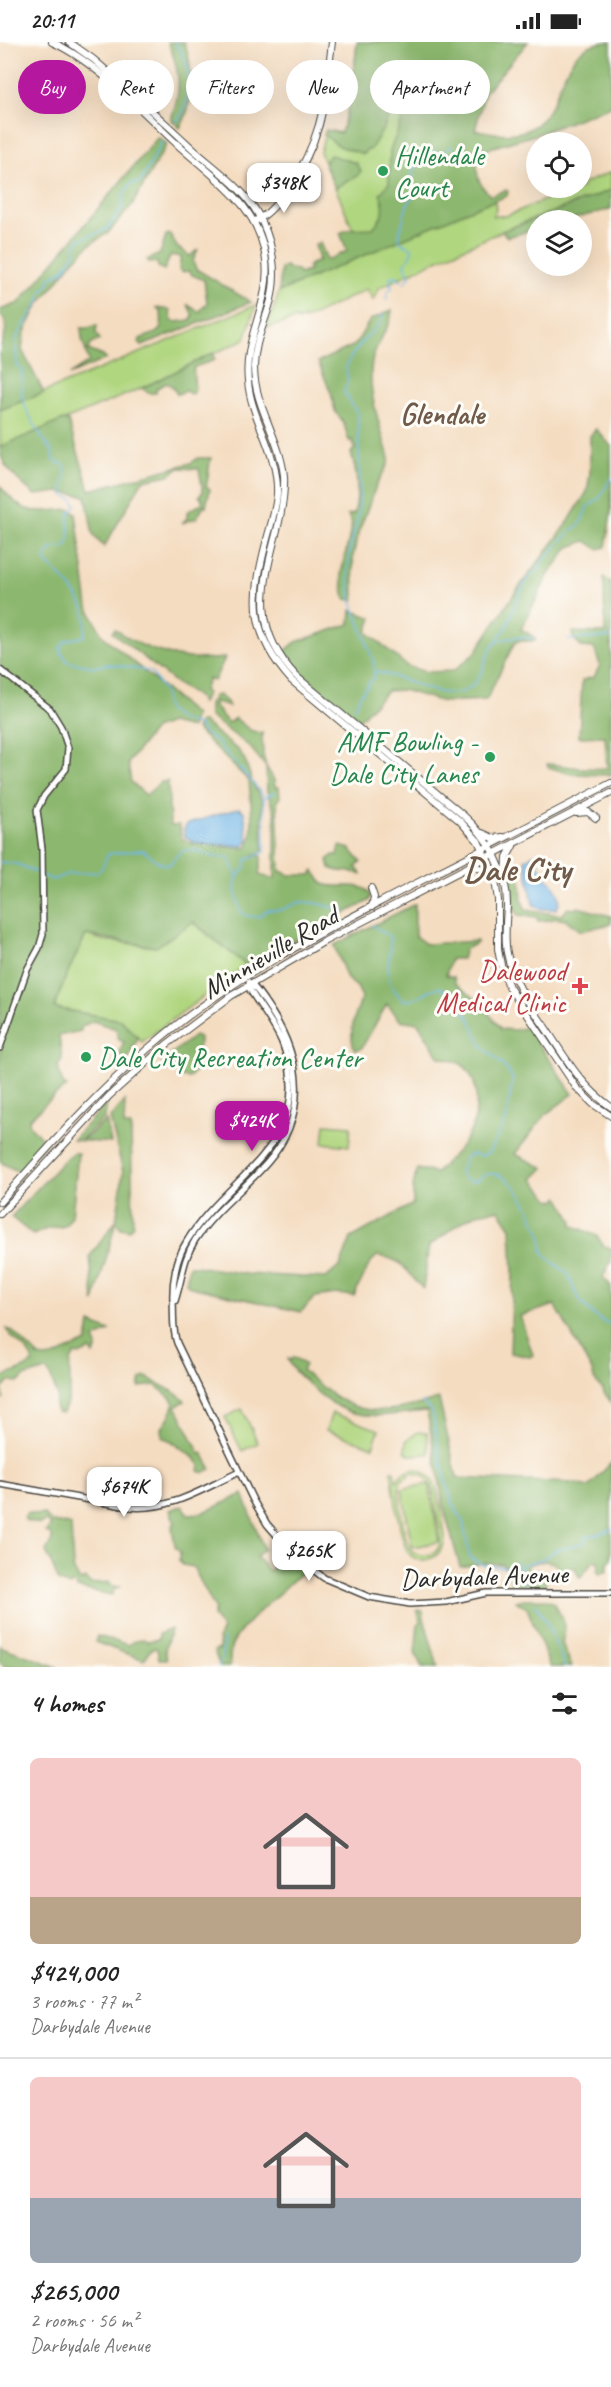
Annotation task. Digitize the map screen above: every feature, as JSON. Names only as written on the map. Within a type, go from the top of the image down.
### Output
[{"type":"main road","points":[[52,42],[87,64],[237,198],[254,221],[265,251],[267,281],[264,301],[250,341],[247,379],[254,407],[272,456],[277,484],[275,509],[256,587],[256,609],[260,629],[272,656],[292,681],[476,832],[493,838],[507,837]]},
{"type":"main road","points":[[69,42],[93,58],[233,184],[252,204],[261,218],[271,247],[274,283],[270,305],[256,348],[255,377],[259,399],[281,462],[284,484],[283,505],[263,591],[263,607],[268,631],[277,651],[297,677],[463,815],[487,848],[506,888]]},
{"type":"main road","points":[[254,221],[261,218],[277,203],[299,174],[313,147],[323,108],[332,42]]},
{"type":"main road","name":"Minnieville Road","points":[[0,1202],[74,1118],[124,1070],[182,1021],[246,976],[299,944],[611,783]]},
{"type":"main road","points":[[570,814],[586,812],[596,818],[596,806],[609,794]]},
{"type":"main road","name":"Minnieville Road","points":[[0,1214],[109,1096],[166,1045],[250,983],[325,941],[609,794]]},
{"type":"main road","points":[[472,855],[476,832]]},
{"type":"main road","points":[[520,840],[507,855],[505,941],[510,968],[516,983],[574,1071],[595,1095],[611,1107]]},
{"type":"main road","points":[[491,855],[496,883],[498,949],[509,987],[576,1087],[593,1104],[611,1116]]},
{"type":"main road","points":[[467,867],[486,870],[496,883]]},
{"type":"main road","points":[[371,888],[374,897],[372,907]]},
{"type":"street","points":[[0,670],[50,709],[67,742],[69,753],[66,769],[44,796],[37,810],[42,870],[42,940],[27,970],[0,1048]]},
{"type":"street","name":"Darbydale Avenue","points":[[246,976],[256,987],[282,1028],[292,1052],[297,1081],[292,1117],[286,1135],[271,1158],[195,1239],[184,1264],[174,1305],[173,1329],[177,1343],[259,1512],[287,1548],[324,1578],[360,1594],[390,1602],[419,1604],[446,1602],[486,1593],[611,1593]]},
{"type":"street","points":[[0,1484],[129,1507],[148,1508],[180,1500],[239,1472]]},
{"type":"green space","points":[[168,42],[184,42],[189,60],[186,60],[186,114],[180,128],[171,119],[178,89],[175,62]]},
{"type":"green space","points":[[357,42],[523,47],[490,86],[490,60],[370,60],[370,114],[479,114],[474,131],[469,174],[479,205],[495,201],[496,210],[493,216],[506,216],[550,198],[590,198],[557,210],[526,210],[526,222],[379,288],[373,300],[367,289],[304,320],[303,318],[298,321],[297,319],[267,328],[279,292],[364,255],[320,152],[326,130],[341,133],[346,114],[358,114],[358,60],[355,60]]},
{"type":"green space","points":[[357,42],[528,42],[490,86],[490,60],[370,60],[370,114],[390,114],[370,150],[366,150],[364,154],[341,147],[324,135],[326,130],[341,133],[346,114],[358,114],[358,60],[355,60]]},
{"type":"green space","points":[[611,42],[611,106],[543,132],[526,132],[526,137],[478,154],[477,172],[482,187],[491,196],[505,190],[508,191],[507,196],[279,292],[281,268],[286,266],[297,270],[299,274],[309,271],[308,266],[319,260],[315,245],[320,243],[327,260],[347,251],[340,233],[350,229],[373,228],[383,212],[380,194],[389,183],[390,150],[405,114],[479,114],[475,130],[509,134],[521,132],[537,124],[547,112],[568,67],[577,54],[591,45]]},
{"type":"green space","points":[[158,137],[167,144],[132,205],[109,232],[89,245],[69,266],[38,306],[24,334],[22,350],[44,393],[0,410],[0,353],[6,327],[3,317],[0,316],[0,310],[19,303]]},
{"type":"green space","points":[[330,155],[356,163],[361,171],[357,176],[335,188],[324,163]]},
{"type":"green space","points":[[611,172],[611,190],[592,197],[592,180]]},
{"type":"green space","points":[[611,190],[611,209],[592,214],[592,210],[558,210],[592,198]]},
{"type":"green space","points":[[526,222],[526,232],[507,237],[502,231]]},
{"type":"green space","points":[[170,234],[177,247],[190,256],[198,249],[193,261],[196,269],[251,302],[142,346],[139,343],[140,339],[157,332],[161,326],[161,313],[157,308],[170,310],[171,320],[176,322],[191,320],[193,316],[188,305],[199,312],[207,303],[204,280],[192,275],[189,271],[181,272],[179,269],[181,257],[171,255],[164,270],[158,267],[157,262],[150,263],[147,260],[160,254],[166,235]]},
{"type":"green space","points":[[256,305],[245,339],[142,388],[0,447],[0,410]]},
{"type":"green space","points":[[392,310],[389,322],[375,351],[371,369],[372,395],[389,458],[358,534],[353,556],[354,600],[345,599],[341,574],[352,524],[348,515],[354,514],[357,498],[356,475],[351,453],[355,448],[352,440],[349,441],[344,424],[335,411],[331,393],[318,362],[355,345],[370,320]]},
{"type":"green space","points":[[97,325],[96,333],[100,340],[91,344],[88,350],[106,359],[69,375],[89,362],[81,328]]},
{"type":"green space","points":[[213,353],[215,360],[194,367],[194,393],[190,394],[186,391],[177,394],[172,386],[166,383],[157,388],[156,393],[148,393],[142,388]]},
{"type":"green space","points":[[63,420],[68,421],[90,490],[191,463],[198,458],[211,458],[206,486],[210,489],[206,506],[204,505],[197,518],[182,523],[187,518],[187,512],[201,504],[203,500],[199,496],[203,492],[199,469],[179,468],[169,475],[143,480],[104,547],[93,535],[86,496],[59,492],[35,495],[12,474],[1,455],[0,447]]},
{"type":"green space","points":[[596,429],[611,446],[611,513],[606,547],[598,549],[586,541],[569,547],[549,574],[521,629],[535,638],[535,641],[517,641],[514,644],[486,700],[443,702],[403,690],[387,691],[359,720],[318,688],[292,661],[285,651],[296,642],[350,624],[351,610],[372,618],[367,632],[407,666],[426,672],[453,671],[475,653],[514,594],[565,527],[587,492],[590,473],[590,436]]},
{"type":"green space","points":[[0,486],[24,508],[39,511],[70,509],[76,514],[88,607],[102,635],[195,715],[191,728],[170,723],[154,729],[128,763],[131,782],[146,795],[161,782],[168,781],[170,824],[179,825],[182,839],[193,844],[247,848],[250,842],[252,816],[249,781],[196,729],[199,722],[203,722],[239,751],[245,760],[253,784],[262,800],[263,851],[254,855],[262,856],[259,875],[275,879],[275,813],[267,792],[266,767],[250,747],[209,716],[209,704],[214,696],[219,695],[229,707],[215,701],[214,706],[228,723],[235,718],[250,730],[262,732],[266,766],[274,780],[275,787],[279,787],[280,797],[277,801],[280,871],[290,875],[311,875],[314,871],[323,884],[357,886],[368,891],[371,896],[369,901],[246,965],[193,922],[156,947],[86,935],[66,976],[54,1008],[121,1020],[138,1038],[130,1056],[119,1067],[120,1051],[124,1042],[119,1040],[116,1029],[93,1021],[81,1027],[81,1031],[59,1036],[62,1059],[58,1067],[62,1082],[67,1087],[29,1119],[30,1126],[46,1142],[19,1172],[0,1162]]},
{"type":"green space","points":[[604,577],[611,583],[611,775],[571,774],[548,767],[547,764],[607,768],[605,736],[579,737],[582,680],[594,677],[600,665],[594,648],[581,647],[573,638],[573,632],[605,633]]},
{"type":"green space","points":[[115,629],[140,644],[167,654],[196,659],[225,658],[214,681],[208,679],[204,691],[207,693],[202,703],[198,697],[178,685],[112,632]]},
{"type":"green space","points":[[340,846],[350,849],[361,862],[356,867],[362,875],[330,868],[328,860],[333,855],[338,855]]},
{"type":"green space","points":[[512,861],[519,862],[520,865],[522,901],[526,910],[562,915],[568,908],[578,907],[611,916],[611,924],[581,931],[566,920],[555,918],[538,921],[537,917],[518,915],[512,889]]},
{"type":"green space","points":[[415,904],[415,936],[426,944],[477,941],[465,949],[462,959],[451,959],[446,975],[454,977],[455,983],[480,1002],[501,1029],[515,1030],[527,1027],[573,1094],[545,1115],[515,1154],[544,1168],[533,1179],[550,1199],[556,1201],[559,1197],[573,1221],[572,1225],[597,1236],[604,1246],[611,1248],[611,1261],[603,1277],[611,1286],[611,1402],[594,1379],[592,1371],[555,1305],[520,1316],[533,1355],[530,1357],[510,1353],[513,1272],[511,1228],[499,1210],[489,1210],[471,1217],[429,1246],[423,1289],[400,1263],[377,1256],[370,1263],[354,1296],[336,1294],[315,1297],[301,1312],[191,1287],[186,1283],[189,1266],[246,1274],[326,1278],[340,1266],[351,1238],[413,1204],[413,1186],[417,1169],[436,1173],[466,1139],[475,1117],[476,1107],[472,1078],[461,1064],[439,1057],[418,1023],[400,1020],[387,1004],[361,1049],[355,1050],[353,1043],[353,1023],[362,997],[357,987],[347,979],[334,945]]},
{"type":"green space","points":[[192,922],[246,965],[142,1042],[121,1020],[54,1008],[66,976],[86,935],[103,940],[156,947]]},
{"type":"green space","points":[[194,1036],[199,1038],[197,1069],[189,1078],[181,1077],[169,1063],[161,1062]]},
{"type":"green space","points":[[125,1101],[124,1126],[131,1126],[133,1225],[129,1230],[121,1228],[116,1222],[94,1302],[90,1256],[116,1221],[123,1172],[110,1118]]},
{"type":"green space","points":[[107,1103],[105,1117],[81,1140],[106,1120],[111,1143],[72,1140]]},
{"type":"green space","points":[[325,1124],[351,1126],[349,1146],[323,1143]]},
{"type":"green space","points":[[78,1153],[72,1216],[65,1226],[46,1229],[33,1235],[11,1217],[68,1156]]},
{"type":"green space","points":[[90,1323],[110,1331],[94,1339],[97,1346],[94,1355],[90,1350],[79,1355],[75,1354],[72,1358],[69,1394],[63,1413],[57,1412],[55,1406],[57,1396],[46,1370],[24,1377],[19,1382],[10,1381],[2,1389],[4,1399],[0,1399],[0,1378],[33,1362],[28,1352],[6,1329],[12,1331],[39,1357],[44,1358],[53,1357],[87,1342]]},
{"type":"green space","points":[[293,1358],[305,1365],[302,1370],[320,1386],[351,1405],[365,1409],[380,1411],[397,1409],[439,1399],[457,1478],[572,1483],[589,1487],[611,1463],[611,1561],[608,1562],[607,1571],[599,1573],[598,1561],[593,1561],[579,1577],[575,1568],[570,1567],[562,1572],[551,1562],[538,1562],[528,1565],[527,1568],[531,1571],[537,1569],[547,1573],[545,1586],[530,1587],[527,1582],[525,1586],[512,1586],[509,1572],[502,1564],[485,1563],[460,1567],[445,1513],[427,1411],[392,1415],[363,1415],[350,1412],[323,1397],[296,1373],[288,1359]]},
{"type":"green space","points":[[146,1377],[176,1393],[185,1401],[176,1406],[200,1454],[203,1453],[211,1469],[203,1473],[199,1471],[200,1465],[193,1457],[163,1437],[162,1428],[174,1404],[171,1398],[155,1385],[139,1387],[141,1379]]},
{"type":"green space","points":[[242,1409],[258,1443],[242,1451],[225,1417]]},
{"type":"green space","points":[[332,1413],[379,1430],[373,1447],[326,1430]]},
{"type":"green space","points":[[418,1432],[427,1433],[429,1454],[409,1455],[405,1451],[406,1441]]},
{"type":"green space","points":[[415,1469],[424,1472],[431,1478],[439,1496],[445,1536],[444,1545],[440,1551],[428,1559],[421,1560],[409,1553],[402,1537],[391,1471],[394,1471],[396,1481],[403,1473]],"holes":[[[412,1473],[422,1475],[429,1482],[433,1492],[440,1531],[438,1549],[424,1555],[410,1548],[405,1535],[399,1494],[401,1481]]]},
{"type":"green space","points":[[429,1484],[439,1542],[412,1547],[402,1489]]},
{"type":"green space","points":[[243,1494],[264,1549],[256,1557],[269,1571],[276,1563],[285,1566],[294,1562],[303,1570],[242,1630],[231,1648],[230,1667],[220,1667],[214,1651],[220,1649],[218,1638],[222,1629],[213,1616],[215,1609],[193,1567],[183,1565],[179,1561],[180,1552],[175,1546],[172,1527],[175,1523],[170,1510],[183,1505],[188,1514],[202,1513]]},
{"type":"green space","points":[[27,1513],[44,1514],[51,1522],[71,1525],[73,1569],[80,1581],[86,1579],[91,1584],[110,1582],[112,1586],[120,1587],[114,1590],[112,1595],[77,1588],[73,1583],[70,1586],[59,1582],[46,1551],[52,1540],[52,1536],[46,1532],[51,1525],[45,1521],[40,1524],[26,1521],[24,1517]]},
{"type":"green space","points":[[544,1599],[553,1602],[562,1618],[565,1629],[562,1643],[572,1667],[550,1667],[527,1608],[516,1601]]},
{"type":"green space","points":[[417,1610],[423,1611],[438,1667],[422,1667],[415,1653],[418,1624],[421,1622]]},
{"type":"green space","points":[[171,1629],[165,1650],[167,1659],[159,1659],[155,1648],[151,1649],[144,1660],[95,1642],[97,1636],[129,1645],[144,1639],[147,1641],[159,1639],[159,1634]]},
{"type":"green space","points":[[0,1645],[58,1667],[5,1667],[0,1663]]},
{"type":"water","points":[[239,808],[244,812],[248,841],[244,846],[196,843],[185,837],[184,830],[187,824]]},
{"type":"water","points":[[533,854],[547,876],[547,880],[551,881],[557,891],[560,899],[556,909],[541,909],[533,904],[525,860]]},
{"type":"waterway","points":[[175,42],[185,60],[189,86],[184,109],[176,122]]},
{"type":"waterway","points":[[164,140],[139,183],[131,183],[124,194],[121,210],[107,229],[79,240],[75,253],[63,271],[50,278],[49,284],[42,291],[40,300],[17,337],[17,364],[22,371],[22,396],[27,411],[52,451],[53,460],[64,465],[66,473],[64,495],[72,499],[76,505],[70,513],[68,522],[70,535],[67,543],[64,548],[53,548],[45,560],[69,585],[85,612],[84,636],[66,641],[60,651],[68,662],[95,667],[107,664],[151,672],[164,692],[167,710],[181,720],[198,725],[203,732],[217,742],[259,790],[264,798],[265,852],[246,860],[245,869],[237,877]]},
{"type":"waterway","points":[[386,300],[388,291],[392,288],[390,277],[397,276],[405,282],[410,276],[405,265],[412,248],[401,243],[399,236],[407,205],[412,198],[413,170],[423,158],[435,151],[442,156],[448,148],[452,147]]},
{"type":"waterway","points":[[354,709],[360,695],[374,677],[374,663],[351,599],[348,571],[350,549],[359,512],[360,489],[358,414],[344,392],[348,381],[346,368],[350,358],[379,325],[383,315]]},
{"type":"waterway","points":[[375,672],[436,691],[459,693],[468,689],[479,677],[490,650],[506,629],[519,594],[529,577],[581,523],[587,507],[599,499],[611,478]]},
{"type":"waterway","points":[[501,640],[518,637],[533,638]]},
{"type":"waterway","points":[[568,640],[611,637]]},
{"type":"waterway","points":[[264,798],[275,792]]},
{"type":"waterway","points":[[0,862],[17,864],[53,880],[67,874],[97,872],[102,868],[108,854],[142,850],[158,862],[170,864],[181,851],[194,850],[212,856],[230,858],[237,877],[235,890],[241,912],[247,916],[259,917],[268,910],[281,910],[300,902],[316,903],[346,911]]},
{"type":"waterway","points":[[372,925],[390,937],[388,973],[392,986],[399,996],[402,999],[411,1000],[441,987],[462,1008],[483,1046],[513,1079],[506,1120],[489,1152],[483,1156],[472,1154],[466,1157],[461,1175],[466,1180],[475,1181],[487,1174],[497,1174],[514,1186],[533,1217],[542,1238],[544,1253],[568,1274],[576,1293],[588,1310],[599,1319],[611,1324]]},
{"type":"waterway","points":[[422,1402],[433,1413],[438,1450],[452,1503],[463,1522],[470,1558],[483,1565],[509,1568],[520,1572],[516,1562]]},
{"type":"waterway","points":[[525,1583],[520,1572],[522,1565],[542,1559],[558,1549],[584,1542],[586,1537],[611,1529]]},
{"type":"waterway","points":[[535,1603],[549,1627],[565,1667]]},
{"type":"waterway","points":[[218,1667],[222,1659],[224,1638]]},
{"type":"place","name":"Hillendale Court","points":[[383,171]]},
{"type":"place","name":"AMF Bowling - Dale City Lanes","points":[[490,757]]},
{"type":"place","name":"Dalewood Medical Clinic","points":[[580,986]]},
{"type":"place","name":"Dale City Recreation Center","points":[[86,1057]]},
{"type":"district","name":"Glendale","points":[[442,414]]},
{"type":"district","name":"Dale City","points":[[517,868]]}]
